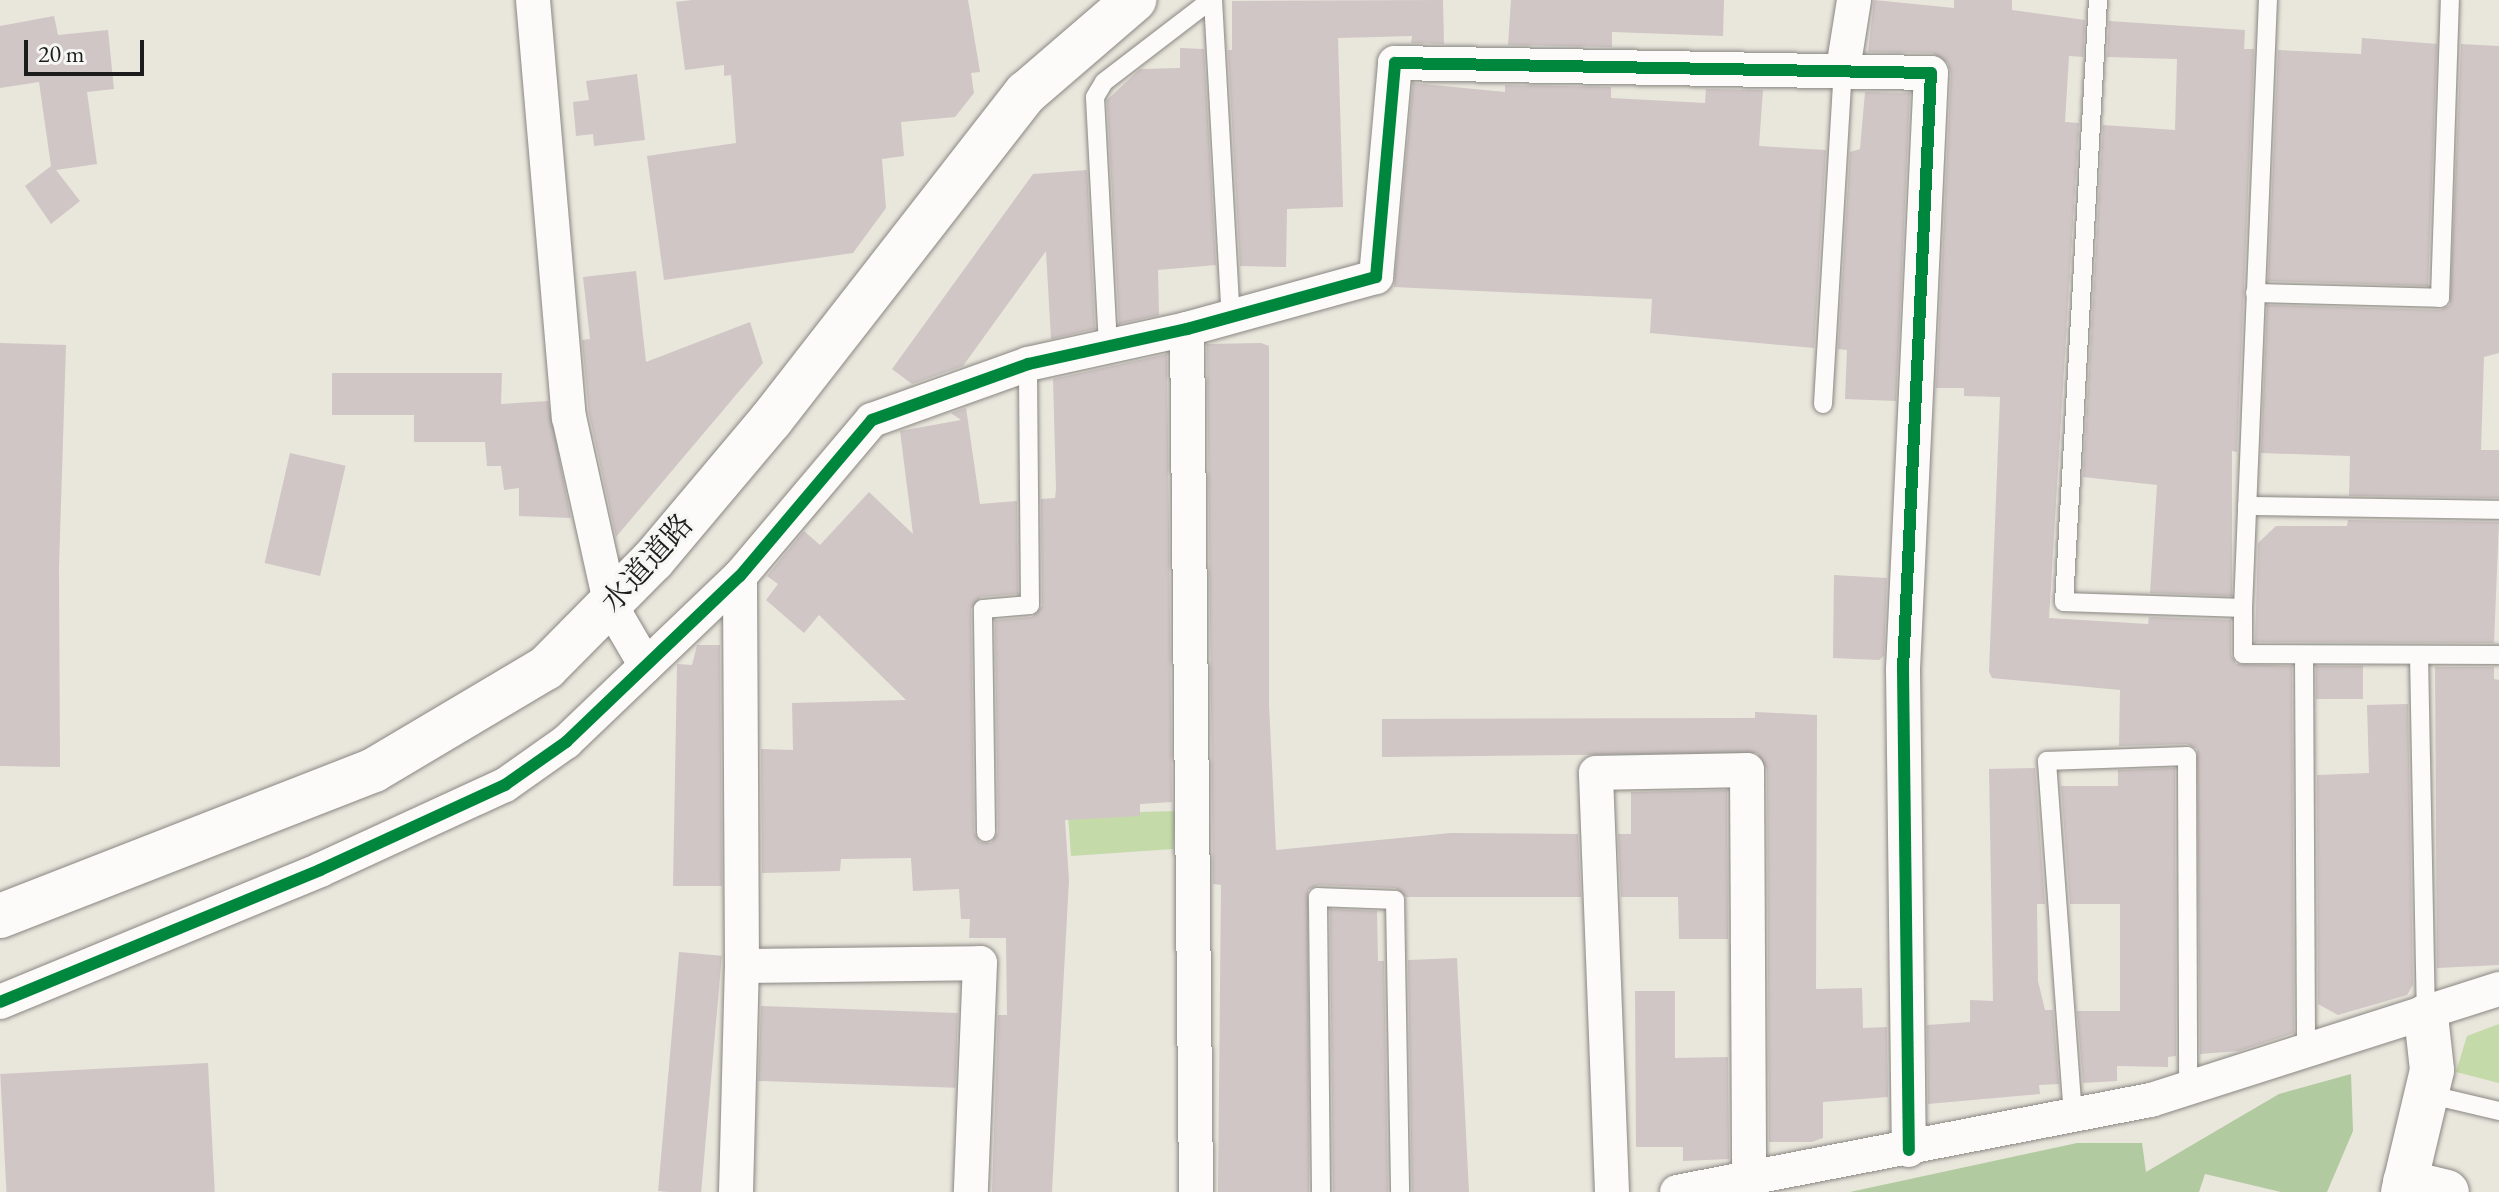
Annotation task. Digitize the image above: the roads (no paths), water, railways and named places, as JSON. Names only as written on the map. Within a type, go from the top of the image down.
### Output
[{"type":"street","points":[[533,0],[569,417],[611,606],[646,666]]},
{"type":"street","name":"水道道路","points":[[0,916],[374,770],[469,718],[546,668],[611,606],[771,420],[1026,93],[1134,0]]},
{"type":"street","points":[[1843,69],[1854,0]]},
{"type":"street","points":[[0,1002],[320,870],[505,785],[566,742],[740,576],[872,420],[1028,364],[1187,329],[1376,277],[1395,63],[1931,73],[1903,670],[1909,1150]]},
{"type":"street","points":[[1187,329],[1196,1192]]},
{"type":"street","points":[[736,1192],[742,966],[740,576]]},
{"type":"street","points":[[1612,1192],[1596,773],[1747,770],[1749,1178]]},
{"type":"street","points":[[742,966],[980,963],[971,1192]]},
{"type":"street","points":[[1677,1192],[1909,1150],[2188,1089],[2426,1016],[2499,989]]},
{"type":"street","points":[[2426,1016],[2432,1070],[2404,1187],[2447,1192]]},
{"type":"lane","points":[[1212,0],[1231,317]]},
{"type":"lane","points":[[1108,346],[1095,97],[1104,82],[1212,0]]},
{"type":"lane","points":[[2098,0],[2064,602],[2243,608]]},
{"type":"lane","points":[[2268,0],[2243,654],[2499,655]]},
{"type":"lane","points":[[2255,293],[2440,298],[2450,0]]},
{"type":"lane","points":[[1823,404],[1843,69]]},
{"type":"lane","points":[[986,832],[983,609],[1030,605],[1028,364]]},
{"type":"lane","points":[[2247,506],[2499,510]]},
{"type":"lane","points":[[2304,655],[2306,1053]]},
{"type":"lane","points":[[2419,655],[2426,1016]]},
{"type":"lane","points":[[2073,1116],[2047,761],[2187,756],[2188,1089]]},
{"type":"lane","points":[[1321,1192],[1318,897],[1395,900],[1400,1192]]},
{"type":"lane","points":[[2427,1094],[2499,1111]]}]
